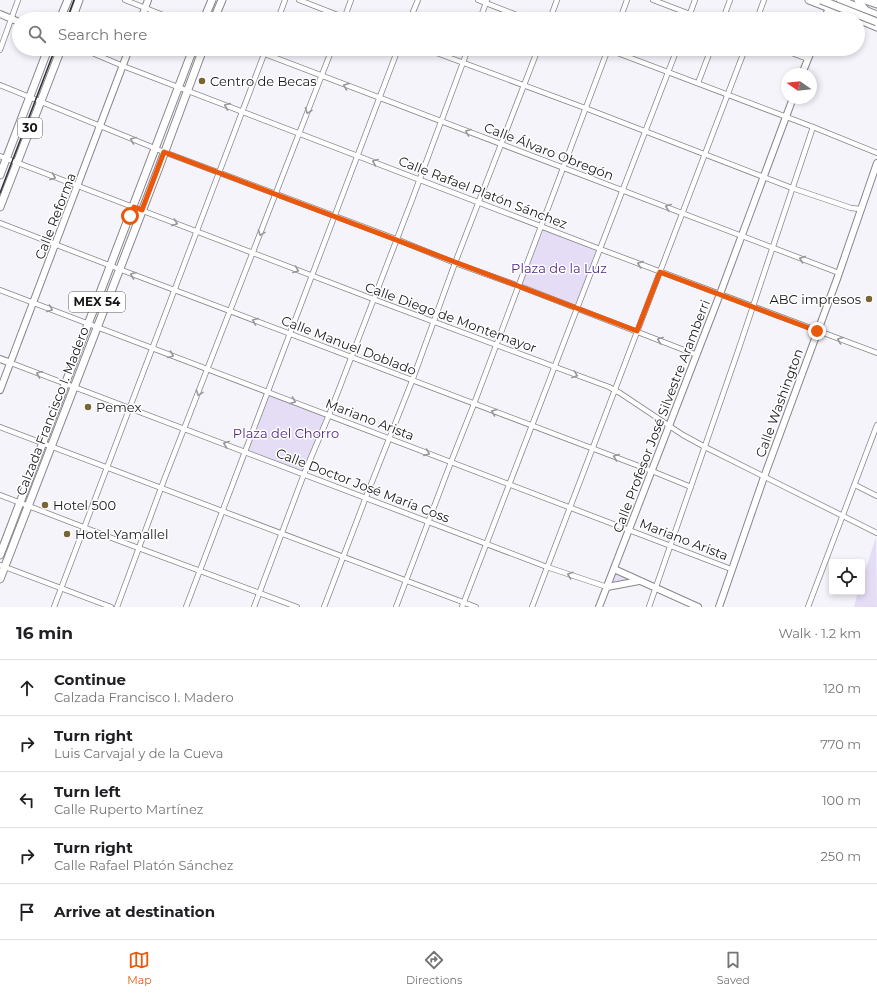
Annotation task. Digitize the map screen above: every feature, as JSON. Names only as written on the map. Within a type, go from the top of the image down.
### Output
[{"type":"main road","points":[[63,12],[68,0]]},
{"type":"main road","points":[[75,12],[80,0]]},
{"type":"main road","points":[[144,12],[148,0]]},
{"type":"main road","points":[[207,12],[212,0]]},
{"type":"main road","points":[[217,12],[222,0]]},
{"type":"main road","points":[[809,0],[840,12]]},
{"type":"main road","points":[[821,0],[852,12]]},
{"type":"main road","points":[[827,12],[833,0]]},
{"type":"main road","points":[[840,0],[877,15]]},
{"type":"main road","points":[[858,0],[865,10]]},
{"type":"main road","points":[[865,0],[877,4]]},
{"type":"main road","points":[[0,14],[12,19]]},
{"type":"main road","points":[[865,17],[877,22]]},
{"type":"main road","points":[[865,22],[877,27]]},
{"type":"main road","name":"30","points":[[0,175],[3,157],[30,96],[45,56]]},
{"type":"main road","name":"30","points":[[0,207],[58,56]]},
{"type":"main road","name":"Calle Reforma","points":[[0,390],[127,56]]},
{"type":"main road","name":"Calzada Francisco I. Madero","points":[[0,555],[134,207],[190,56]]},
{"type":"main road","name":"Calzada Francisco I. Madero","points":[[0,579],[2,566],[28,506],[200,56]]},
{"type":"main road","points":[[804,68],[809,56]]},
{"type":"main road","name":"Calle Profesor José Silvestre Aramberri","points":[[599,607],[697,355],[790,104]]},
{"type":"main road","name":"Calle Washington","points":[[719,607],[764,477],[839,273],[877,162]]},
{"type":"main road","name":"Calle Doctor José María Coss","points":[[0,359],[11,363]]},
{"type":"main road","points":[[614,569],[698,607]]},
{"type":"main road","points":[[607,587],[639,581]]},
{"type":"street","points":[[14,12],[18,0]]},
{"type":"street","points":[[125,0],[155,12]]},
{"type":"street","points":[[281,12],[285,0]]},
{"type":"street","points":[[299,0],[328,12]]},
{"type":"street","points":[[347,12],[351,0]]},
{"type":"street","points":[[413,12],[418,0]]},
{"type":"street","points":[[478,0],[487,2],[511,12]]},
{"type":"street","points":[[553,12],[557,0]]},
{"type":"street","points":[[623,12],[627,0]]},
{"type":"street","points":[[653,0],[680,12]]},
{"type":"street","points":[[690,12],[695,0]]},
{"type":"street","points":[[726,12],[730,0]]},
{"type":"street","points":[[759,12],[764,0]]},
{"type":"street","points":[[483,12],[487,2]]},
{"type":"street","points":[[0,50],[12,19]]},
{"type":"street","name":"Calle Rafael Platón Sánchez","points":[[99,56],[600,250],[877,353]]},
{"type":"street","points":[[54,607],[263,56]]},
{"type":"street","name":"Calle Álvaro Obregón","points":[[276,56],[380,99],[839,273]]},
{"type":"street","points":[[117,607],[161,489],[329,56]]},
{"type":"street","points":[[186,607],[244,451],[395,56]]},
{"type":"street","points":[[444,56],[585,108],[792,188],[851,208],[860,209]]},
{"type":"street","points":[[254,607],[304,474],[329,415],[419,180],[465,56]]},
{"type":"street","points":[[324,607],[412,381],[455,263],[535,56]]},
{"type":"street","points":[[396,607],[497,345],[562,168],[605,56]]},
{"type":"street","points":[[626,56],[785,116],[877,153]]},
{"type":"street","points":[[463,605],[674,56]]},
{"type":"street","points":[[698,83],[708,56]]},
{"type":"street","points":[[532,607],[742,56]]},
{"type":"street","points":[[800,56],[808,59]]},
{"type":"street","points":[[0,85],[30,96],[40,102],[155,149],[220,172],[697,355]]},
{"type":"street","points":[[649,607],[753,307],[813,127]]},
{"type":"street","name":"Calle Diego de Montemayor","points":[[3,157],[373,300],[497,345],[614,390],[669,426],[705,447],[877,532]]},
{"type":"street","name":"Calle Manuel Doblado","points":[[0,223],[691,487]]},
{"type":"street","name":"Mariano Arista","points":[[0,290],[732,569]]},
{"type":"street","name":"Calle Doctor José María Coss","points":[[11,363],[547,567],[607,587]]},
{"type":"street","points":[[808,607],[877,426]]},
{"type":"street","points":[[0,427],[406,581],[463,605],[476,607]]},
{"type":"street","points":[[855,485],[877,496]]},
{"type":"street","points":[[0,495],[84,528],[297,607]]},
{"type":"street","points":[[2,566],[111,607]]},
{"type":"green space","name":"Plaza de la Luz","points":[[541,227],[600,249],[578,309],[519,286]]},
{"type":"green space","name":"Plaza del Chorro","points":[[267,392],[329,415],[304,474],[244,451]]},
{"type":"green space","points":[[876,537],[877,607],[854,607],[857,595],[865,595],[865,572]]},
{"type":"green space","points":[[616,573],[629,579],[612,582]]},
{"type":"railway","points":[[70,12],[74,0]]},
{"type":"railway","points":[[828,0],[861,12]]},
{"type":"railway","points":[[865,14],[877,18]]},
{"type":"railway","points":[[0,193],[52,56]]},
{"type":"place","name":"Centro de Becas","points":[[202,81]]},
{"type":"place","name":"ABC impresos","points":[[869,299]]},
{"type":"place","name":"Pemex","points":[[88,407]]},
{"type":"place","name":"Hotel 500","points":[[45,505]]},
{"type":"place","name":"Hotel Yamallel","points":[[67,534]]},
{"type":"route","points":[[130,216],[134,207],[142,210],[164,152],[637,331],[660,272],[817,331]]}]
